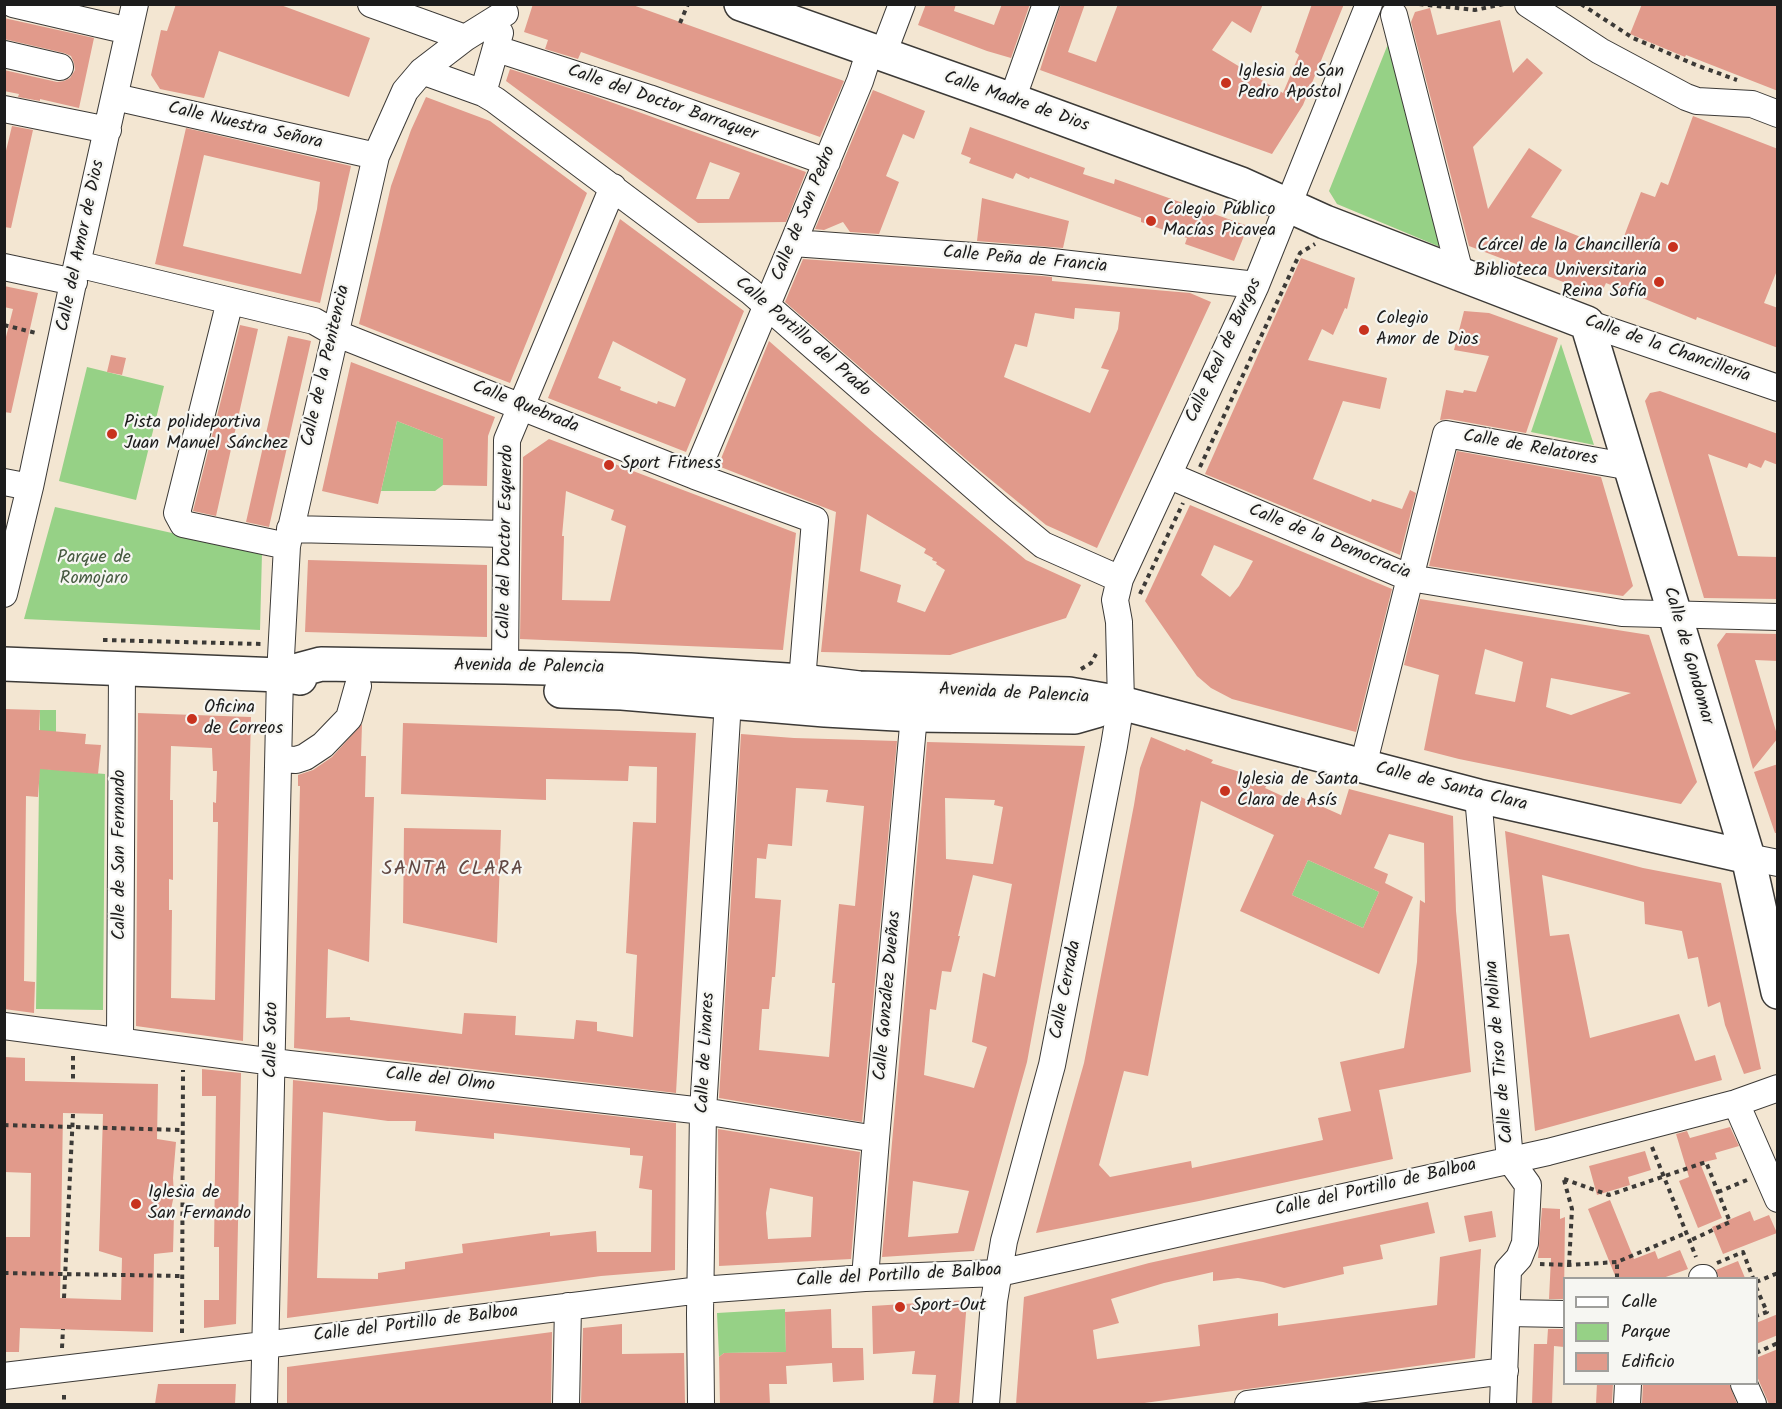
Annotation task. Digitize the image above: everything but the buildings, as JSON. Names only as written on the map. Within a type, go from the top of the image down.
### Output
[{"type":"main road","name":"Calle Madre de Dios","points":[[748,6],[1241,184],[1289,205]]},
{"type":"main road","name":"Calle de la Chancillería","points":[[1289,205],[1325,222],[1587,322]]},
{"type":"main road","name":"Calle de Gondomar","points":[[1587,322],[1675,614],[1763,860],[1778,992]]},
{"type":"main road","name":"Avenida de Palencia","points":[[4,664],[280,675],[358,686],[622,693],[914,715],[1075,717],[1120,703]]},
{"type":"main road","name":"Avenida de Palencia","points":[[280,675],[321,664],[630,670],[802,681],[859,688],[1067,694],[1120,703]]},
{"type":"main road","name":"Calle de Santa Clara","points":[[1120,703],[1478,796],[1763,860]]},
{"type":"street","points":[[13,4],[129,31]]},
{"type":"street","name":"Calle del Amor de Dios","points":[[4,594],[30,487],[135,4]]},
{"type":"street","points":[[371,4],[465,38]]},
{"type":"street","name":"Calle de San Pedro","points":[[695,476],[826,162],[902,4]]},
{"type":"street","points":[[1012,100],[1046,4]]},
{"type":"street","name":"Calle Real de Burgos","points":[[1120,703],[1119,622],[1115,600],[1120,579],[1256,285],[1370,4]]},
{"type":"street","points":[[1528,4],[1600,51],[1686,97],[1697,101],[1752,104],[1778,114]]},
{"type":"street","points":[[1555,4],[1629,51],[1687,83],[1710,90],[1761,96],[1778,101]]},
{"type":"street","points":[[483,93],[497,49],[506,9]]},
{"type":"street","name":"Calle de la Penitencia","points":[[280,675],[289,538],[376,156],[405,91],[422,71],[506,9]]},
{"type":"street","points":[[1394,15],[1460,273]]},
{"type":"street","name":"Calle del Doctor Barraquer","points":[[497,49],[649,98],[826,162]]},
{"type":"street","points":[[4,54],[60,67]]},
{"type":"street","name":"Calle Portillo del Prado","points":[[422,71],[483,93],[613,187],[750,291],[1043,545],[1120,579]]},
{"type":"street","name":"Calle Nuestra Señora","points":[[115,97],[376,156]]},
{"type":"street","points":[[4,109],[108,130]]},
{"type":"street","name":"Calle del Doctor Esquerdo","points":[[505,667],[507,440],[613,187]]},
{"type":"street","name":"Calle Peña de Francia","points":[[793,243],[1043,261],[1256,285]]},
{"type":"street","name":"Calle Quebrada","points":[[4,267],[75,273],[230,301],[314,321],[335,333],[695,476],[815,520],[802,681]]},
{"type":"street","points":[[230,301],[177,513],[183,524],[289,538],[506,534]]},
{"type":"street","name":"Calle de la Chancillería","points":[[1587,322],[1778,388]]},
{"type":"street","name":"Calle de Relatores","points":[[1363,766],[1446,434],[1631,467]]},
{"type":"street","name":"Calle de la Democracia","points":[[1168,475],[1410,578],[1622,613],[1778,617]]},
{"type":"street","points":[[4,482],[30,487]]},
{"type":"street","name":"Calle de San Fernando","points":[[120,1040],[122,669]]},
{"type":"street","name":"Calle Soto","points":[[264,1404],[280,675]]},
{"type":"street","points":[[279,759],[296,760],[305,757],[322,745],[349,718],[358,686]]},
{"type":"street","name":"Calle de Linares","points":[[701,1404],[703,1111],[728,701]]},
{"type":"street","name":"Calle Cerrada","points":[[986,1404],[994,1301],[1004,1242],[1052,1065],[1114,746],[1120,703]]},
{"type":"street","name":"Calle González Dueñas","points":[[865,1278],[914,715]]},
{"type":"street","name":"Calle de Tirso de Molina","points":[[1478,796],[1510,1160],[1528,1185],[1525,1243],[1519,1258],[1508,1270],[1503,1404]]},
{"type":"street","name":"Calle del Olmo","points":[[4,1026],[273,1062],[703,1111],[876,1139]]},
{"type":"street","name":"Calle del Portillo de Balboa","points":[[4,1376],[700,1290],[865,1278],[999,1273],[1548,1152],[1736,1102],[1778,1088]]},
{"type":"street","points":[[1736,1102],[1778,1199]]},
{"type":"street","points":[[566,1404],[568,1306]]},
{"type":"street","points":[[1507,1313],[1563,1314]]},
{"type":"street","points":[[1248,1404],[1505,1371]]},
{"type":"street","points":[[1627,1404],[1628,1385]]},
{"type":"street","points":[[1745,1385],[1753,1404]]},
{"type":"path","points":[[680,23],[687,4]]},
{"type":"path","points":[[1419,4],[1475,10],[1504,4]]},
{"type":"path","points":[[1581,4],[1633,38],[1739,81]]},
{"type":"path","points":[[4,325],[36,333]]},
{"type":"path","points":[[98,640],[265,644]]},
{"type":"path","points":[[182,1333],[183,1051]]},
{"type":"path","points":[[73,1055],[73,1082]]},
{"type":"path","points":[[64,1298],[73,1114]]},
{"type":"path","points":[[4,1125],[182,1130]]},
{"type":"path","points":[[1651,1146],[1705,1275],[1743,1252],[1753,1277]]},
{"type":"path","points":[[1569,1265],[1572,1209],[1564,1179],[1608,1195],[1706,1162],[1730,1222],[1689,1240]]},
{"type":"path","points":[[1718,1192],[1766,1172]]},
{"type":"path","points":[[1534,1264],[1569,1265],[1617,1262],[1686,1233]]},
{"type":"path","points":[[1617,1262],[1617,1277]]},
{"type":"path","points":[[4,1273],[182,1276]]},
{"type":"path","points":[[1758,1281],[1778,1273]]},
{"type":"path","points":[[1758,1292],[1767,1312],[1758,1315]]},
{"type":"path","points":[[62,1348],[63,1329]]},
{"type":"path","points":[[1758,1352],[1778,1343]]},
{"type":"path","points":[[64,1395],[64,1404]]},
{"type":"green space","points":[[1390,39],[1445,249],[1337,204],[1329,191]]},
{"type":"green space","points":[[1561,344],[1594,445],[1531,432]]},
{"type":"green space","name":"Pista polideportiva Juan Manuel Sánchez","points":[[87,367],[164,386],[136,500],[59,481]]},
{"type":"green space","points":[[397,421],[443,439],[443,485],[435,491],[381,491]]},
{"type":"green space","name":"Parque de Romojaro","points":[[55,507],[262,553],[260,630],[24,619]]},
{"type":"green space","points":[[40,710],[56,710],[56,733],[47,769],[105,774],[103,1010],[36,1009]]},
{"type":"green space","points":[[1308,860],[1379,892],[1363,928],[1292,895]]},
{"type":"green space","points":[[785,1309],[786,1352],[724,1353],[719,1357],[717,1313]]},
{"type":"place","name":"Iglesia de San Pedro Apóstol","points":[[1226,83]]},
{"type":"place","name":"Colegio Público Macías Picavea","points":[[1151,221]]},
{"type":"place","name":"Cárcel de la Chancillería","points":[[1673,247]]},
{"type":"place","name":"Biblioteca Universitaria Reina Sofía","points":[[1659,282]]},
{"type":"place","name":"Colegio Amor de Dios","points":[[1364,330]]},
{"type":"place","name":"Pista polideportiva Juan Manuel Sánchez","points":[[112,434]]},
{"type":"place","name":"Sport Fitness","points":[[609,465]]},
{"type":"place","name":"Oficina de Correos","points":[[192,719]]},
{"type":"place","name":"Iglesia de Santa Clara de Asís","points":[[1225,791]]},
{"type":"place","name":"Iglesia de San Fernando","points":[[136,1204]]},
{"type":"place","name":"Sport-Out","points":[[900,1307]]},
{"type":"district","name":"SANTA CLARA","points":[[453,871]]}]
